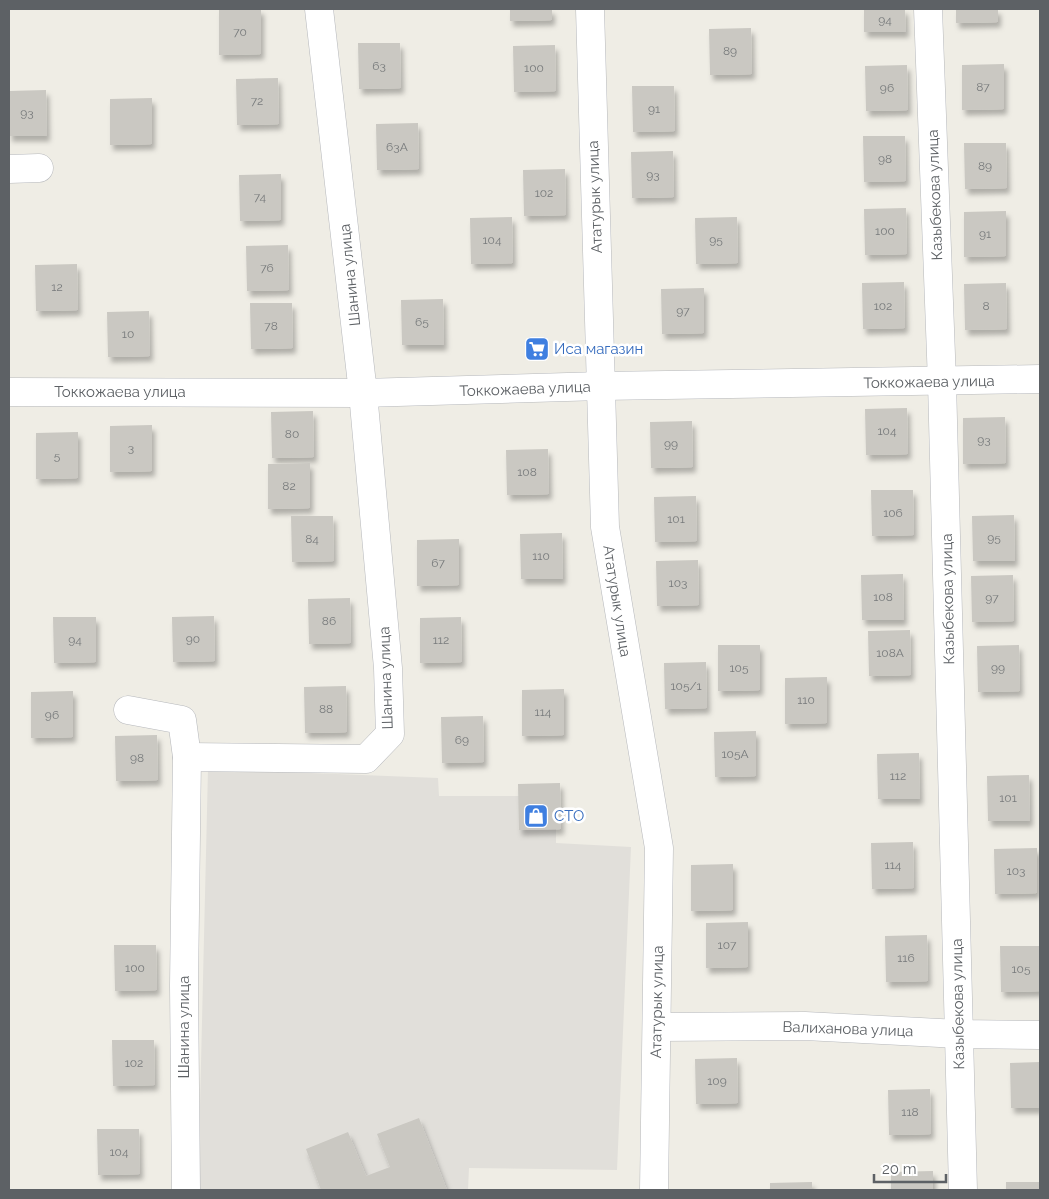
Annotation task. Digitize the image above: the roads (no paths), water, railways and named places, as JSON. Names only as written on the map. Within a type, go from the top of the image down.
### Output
[{"type":"street","name":"Шанина улица","points":[[186,1190],[184,986],[187,757],[366,759],[390,734],[388,668],[363,394],[319,9]]},
{"type":"street","name":"Ататурык улица","points":[[590,9],[605,527],[659,848],[654,1190]]},
{"type":"street","name":"Казыбекова улица","points":[[928,9],[942,382],[963,1190]]},
{"type":"street","points":[[9,170],[39,168]]},
{"type":"street","name":"Токкожаева улица","points":[[9,392],[363,394],[600,386],[1040,379]]},
{"type":"street","points":[[128,710],[182,720],[187,757]]},
{"type":"street","name":"Валиханова улица","points":[[657,1027],[805,1026],[1040,1036]]},
{"type":"place","name":"Иса магазин","points":[[537,349]]},
{"type":"place","name":"СТО","points":[[536,816]]}]
